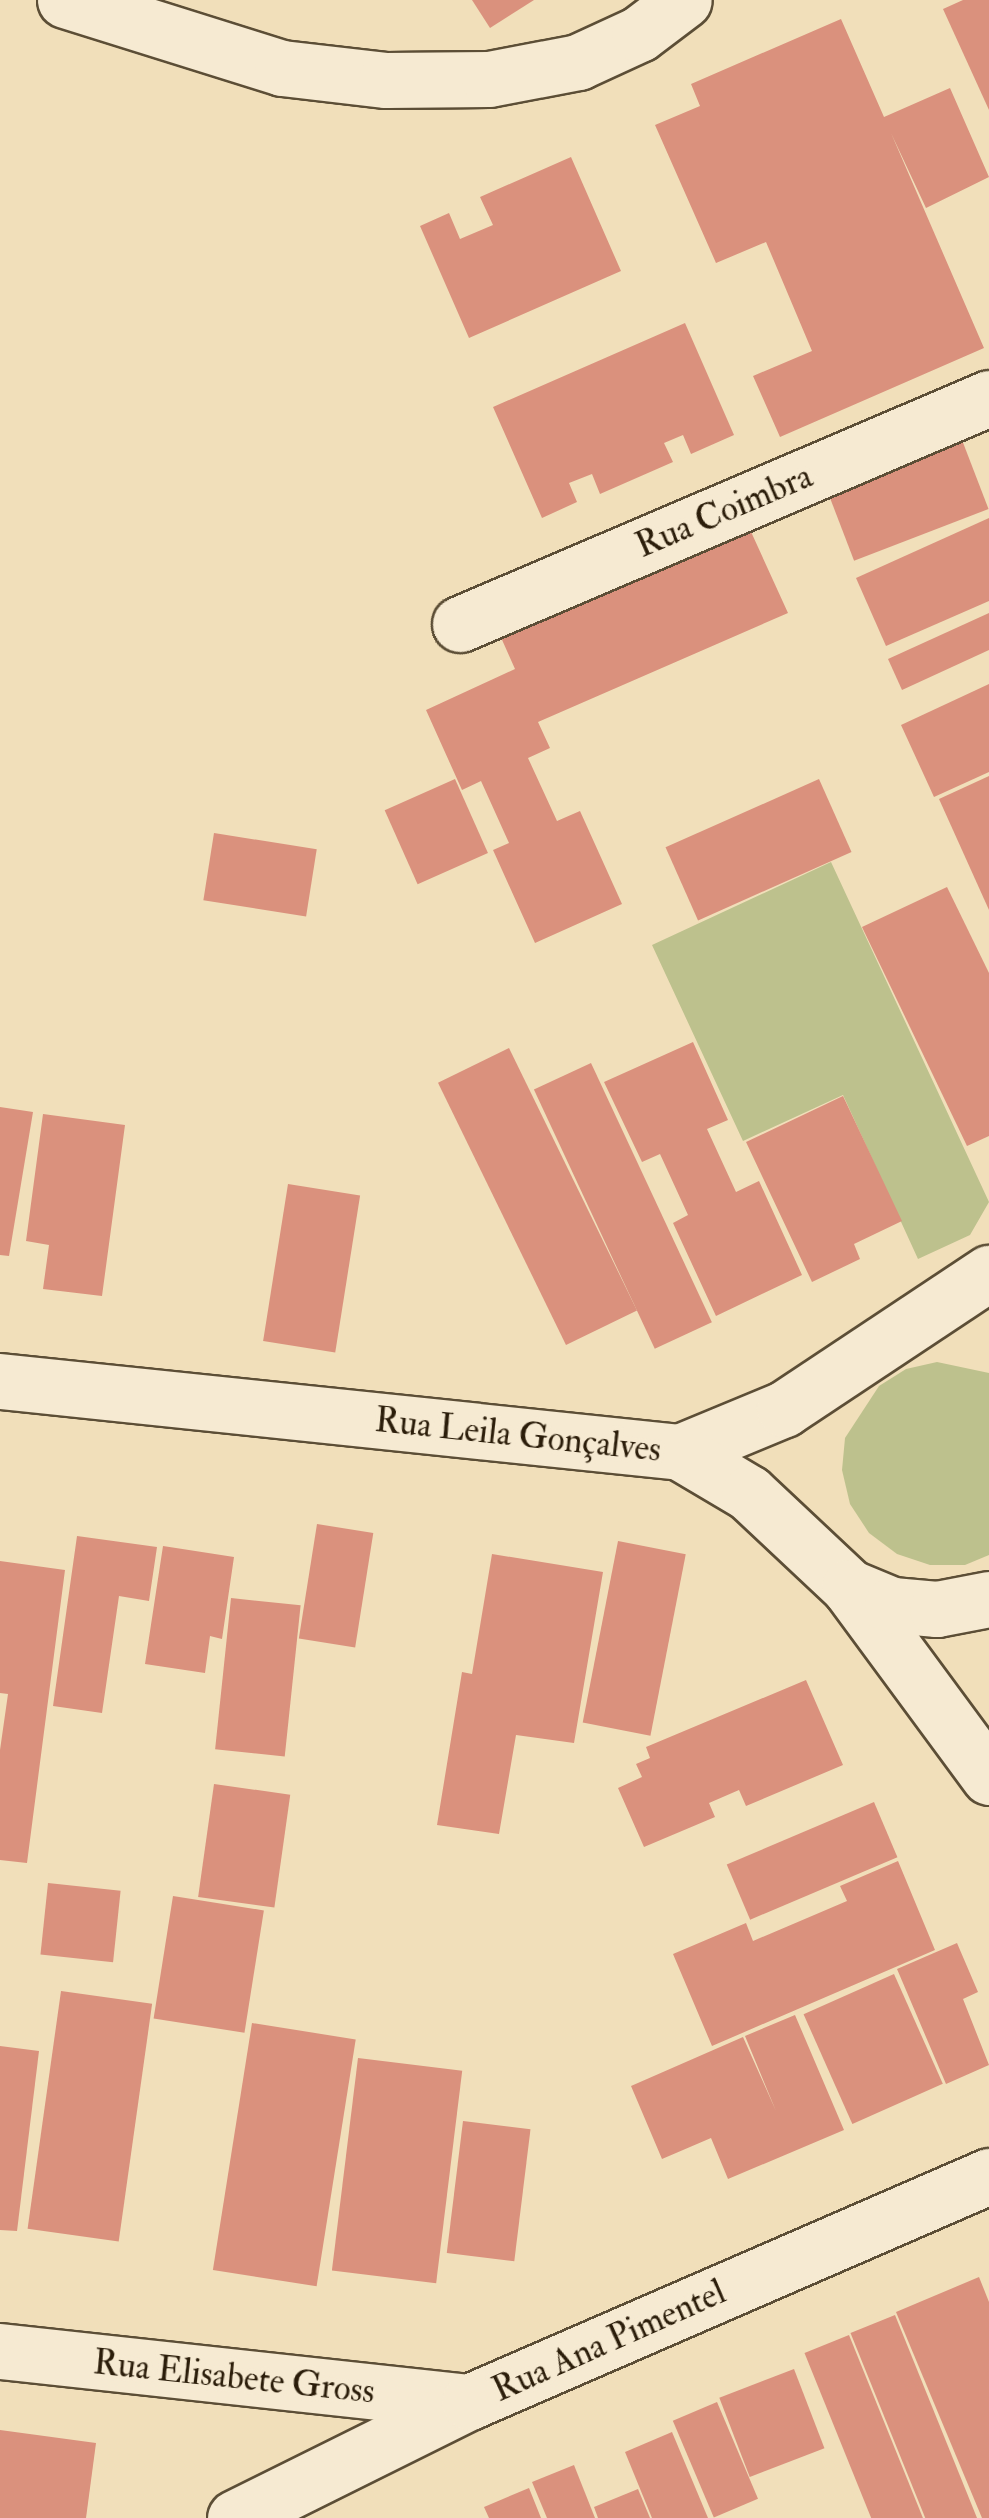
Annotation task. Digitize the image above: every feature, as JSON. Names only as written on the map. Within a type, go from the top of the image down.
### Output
[{"type":"street","points":[[65,0],[282,68],[386,80],[488,79],[578,62],[638,34],[684,0]]},
{"type":"street","name":"Rua Coimbra","points":[[460,624],[989,398]]},
{"type":"street","name":"Rua Leila Gonçalves","points":[[0,1382],[680,1452],[784,1409],[979,1291]]},
{"type":"street","points":[[680,1452],[749,1492],[849,1587],[988,1764]]},
{"type":"street","points":[[849,1587],[892,1605],[937,1609],[989,1599]]},
{"type":"street","name":"Rua Ana Pimentel","points":[[235,2518],[468,2402],[989,2176]]},
{"type":"street","name":"Rua Elisabete Gross","points":[[0,2351],[468,2402]]},
{"type":"green space","points":[[831,862],[989,1202],[970,1235],[918,1259],[843,1095],[743,1141],[652,945]]},
{"type":"green space","points":[[937,1362],[989,1373],[989,1555],[965,1565],[930,1565],[897,1554],[869,1533],[850,1504],[842,1470],[845,1438],[879,1386],[906,1369]]},
{"type":"building","points":[[472,0],[534,0],[490,28]]},
{"type":"building","points":[[963,0],[989,0],[989,110],[943,9]]},
{"type":"building","points":[[841,19],[884,117],[950,88],[989,177],[926,208],[891,133],[984,348],[780,437],[753,376],[812,351],[766,242],[716,263],[655,125],[700,106],[691,84]]},
{"type":"building","points":[[571,157],[621,271],[469,338],[420,226],[449,213],[460,239],[493,225],[480,197]]},
{"type":"building","points":[[685,323],[734,435],[691,454],[683,435],[664,443],[673,462],[600,494],[592,474],[569,483],[577,502],[542,518],[493,407]]},
{"type":"building","points":[[962,440],[989,509],[854,561],[828,492]]},
{"type":"building","points":[[989,518],[989,601],[886,646],[856,578]]},
{"type":"building","points":[[747,523],[788,613],[538,722],[550,748],[528,758],[557,821],[580,811],[622,904],[535,943],[493,850],[509,843],[481,781],[462,790],[426,710],[515,669],[499,633]]},
{"type":"building","points":[[989,613],[989,650],[902,690],[888,659]]},
{"type":"building","points":[[989,684],[989,772],[934,797],[901,725]]},
{"type":"building","points":[[989,776],[989,910],[939,799]]},
{"type":"building","points":[[455,779],[488,853],[418,884],[385,810]]},
{"type":"building","points":[[819,779],[852,852],[698,920],[666,847]]},
{"type":"building","points":[[214,833],[317,849],[306,916],[203,900]]},
{"type":"building","points":[[947,887],[989,973],[989,1136],[967,1146],[862,927]]},
{"type":"building","points":[[693,1042],[728,1120],[707,1129],[736,1192],[759,1181],[802,1275],[716,1316],[673,1223],[688,1215],[660,1154],[642,1162],[604,1082]]},
{"type":"building","points":[[509,1048],[637,1310],[566,1345],[438,1083]]},
{"type":"building","points":[[591,1063],[712,1322],[655,1349],[534,1090]]},
{"type":"building","points":[[843,1096],[902,1221],[854,1244],[860,1259],[812,1282],[746,1142]]},
{"type":"building","points":[[0,1107],[33,1112],[9,1256],[0,1255]]},
{"type":"building","points":[[43,1114],[125,1125],[102,1296],[43,1289],[49,1245],[26,1241]]},
{"type":"building","points":[[288,1184],[360,1195],[335,1352],[263,1341]]},
{"type":"building","points":[[317,1524],[373,1533],[355,1647],[299,1639]]},
{"type":"building","points":[[77,1536],[157,1547],[149,1601],[119,1596],[102,1713],[53,1706]]},
{"type":"building","points":[[618,1541],[686,1554],[650,1736],[583,1723]]},
{"type":"building","points":[[163,1546],[234,1557],[222,1639],[210,1636],[205,1673],[145,1664]]},
{"type":"building","points":[[492,1554],[603,1572],[574,1743],[516,1735],[499,1834],[437,1825],[462,1672],[472,1674]]},
{"type":"building","points":[[0,1561],[65,1570],[27,1863],[0,1860],[0,1750],[8,1694],[0,1693]]},
{"type":"building","points":[[231,1598],[301,1605],[285,1756],[215,1749]]},
{"type":"building","points":[[806,1680],[843,1765],[746,1806],[739,1790],[709,1803],[715,1817],[644,1847],[618,1788],[642,1777],[636,1764],[650,1758],[646,1747]]},
{"type":"building","points":[[214,1784],[290,1795],[274,1908],[198,1897]]},
{"type":"building","points":[[874,1802],[897,1857],[750,1920],[727,1865]]},
{"type":"building","points":[[898,1861],[935,1950],[712,2046],[673,1954],[746,1923],[753,1941],[847,1901],[840,1886]]},
{"type":"building","points":[[48,1883],[121,1891],[113,1962],[40,1955]]},
{"type":"building","points":[[173,1896],[264,1910],[244,2033],[154,2018]]},
{"type":"building","points":[[957,1943],[978,1992],[963,1999],[989,2065],[946,2084],[897,1969]]},
{"type":"building","points":[[894,1974],[943,2084],[852,2124],[804,2014]]},
{"type":"building","points":[[61,1991],[152,2004],[119,2241],[28,2229]]},
{"type":"building","points":[[795,2015],[844,2130],[728,2179],[711,2138],[662,2159],[631,2086],[743,2037],[776,2111],[745,2036]]},
{"type":"building","points":[[252,2023],[356,2039],[317,2286],[213,2270]]},
{"type":"building","points":[[0,2046],[39,2051],[17,2231],[0,2230]]},
{"type":"building","points":[[358,2058],[462,2071],[436,2283],[332,2270]]},
{"type":"building","points":[[463,2121],[530,2129],[514,2261],[447,2253]]},
{"type":"building","points":[[979,2277],[989,2302],[989,2518],[982,2518],[896,2312]]},
{"type":"building","points":[[895,2315],[977,2518],[925,2518],[850,2333]]},
{"type":"building","points":[[849,2335],[923,2518],[871,2518],[804,2353]]},
{"type":"building","points":[[794,2369],[824,2448],[750,2477],[719,2398]]},
{"type":"building","points":[[717,2402],[758,2499],[714,2517],[673,2421]]},
{"type":"building","points":[[0,2430],[96,2443],[86,2518],[0,2518]]},
{"type":"building","points":[[672,2432],[708,2518],[652,2518],[625,2452]]},
{"type":"building","points":[[574,2465],[595,2518],[547,2518],[532,2482]]},
{"type":"building","points":[[529,2488],[541,2518],[489,2518],[484,2507]]},
{"type":"building","points":[[638,2489],[650,2518],[598,2518],[594,2507]]}]
